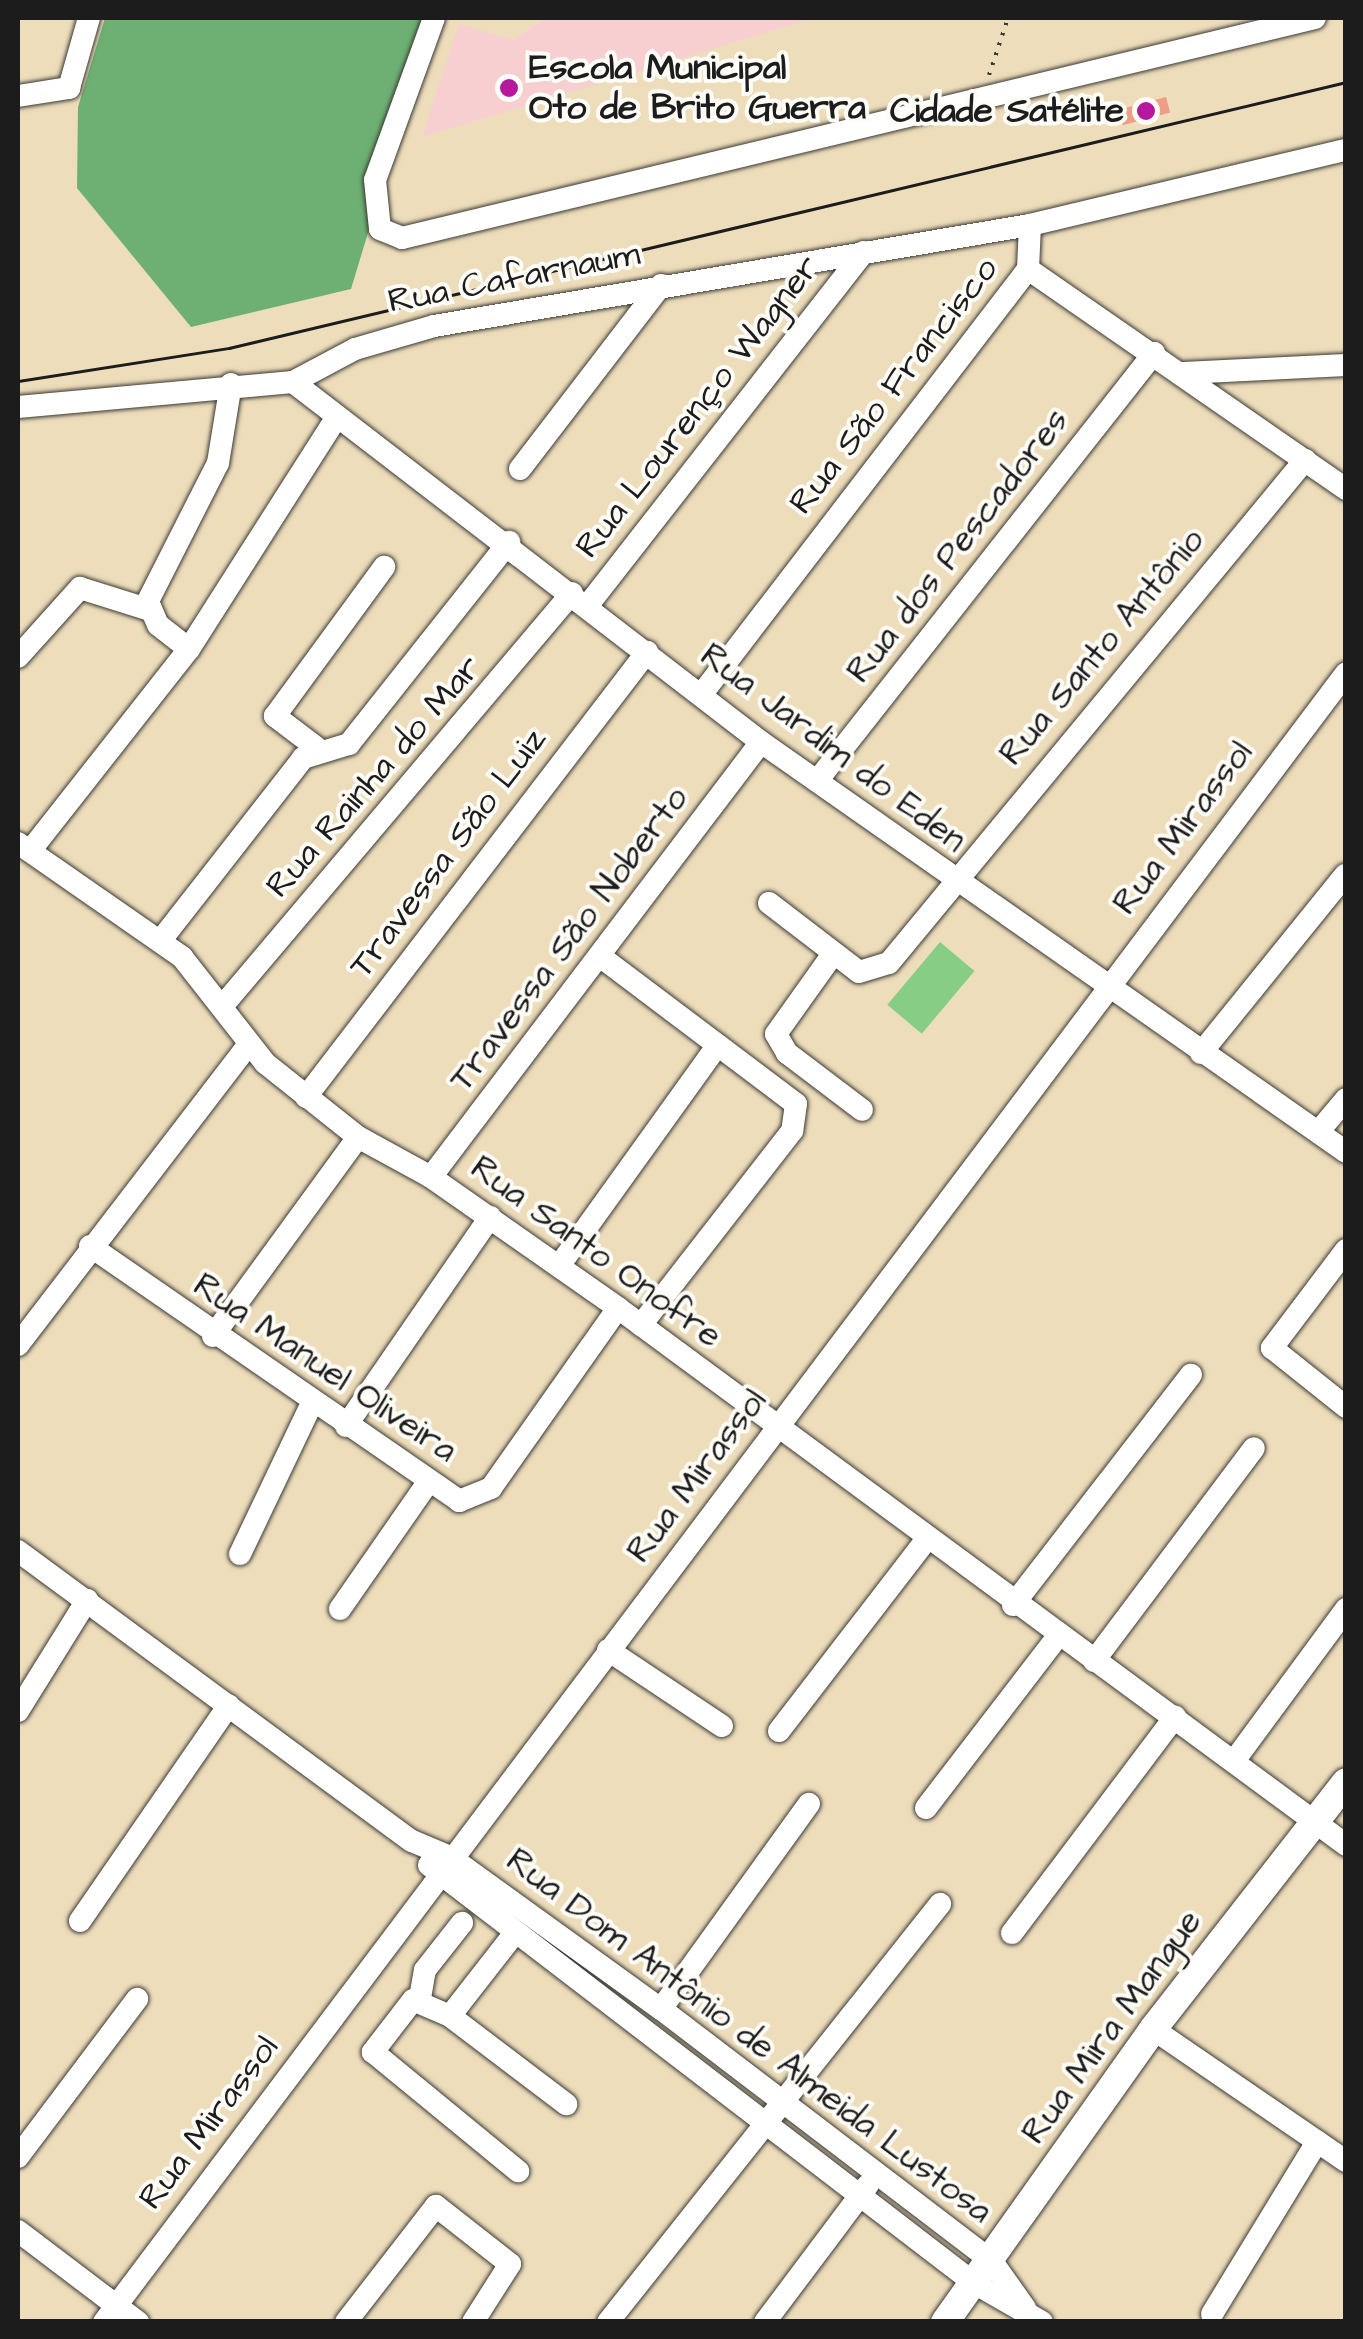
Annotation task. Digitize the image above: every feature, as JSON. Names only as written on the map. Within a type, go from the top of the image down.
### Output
[{"type":"main road","name":"Rua Mira Mangue","points":[[945,2322],[1153,2029],[1346,1782]]},
{"type":"street","points":[[29,98],[69,88],[89,18]]},
{"type":"street","points":[[434,18],[376,180],[380,230],[402,238],[1315,18]]},
{"type":"street","points":[[1030,225],[1346,150]]},
{"type":"street","name":"Rua Cafarnaum","points":[[18,407],[232,384],[293,382],[394,336],[660,285],[1030,225]]},
{"type":"street","name":"Rua São Francisco","points":[[700,694],[1028,269],[1030,225]]},
{"type":"street","name":"Rua Lourenço Wagner","points":[[580,599],[864,252]]},
{"type":"street","points":[[1028,269],[1184,373],[1346,489]]},
{"type":"street","points":[[520,469],[660,285]]},
{"type":"street","name":"Rua dos Pescadores","points":[[817,781],[1154,353]]},
{"type":"street","points":[[1184,373],[1346,365]]},
{"type":"street","name":"Rua Jardim do Eden","points":[[293,382],[509,542],[761,742],[1105,988],[1346,1152]]},
{"type":"street","points":[[147,609],[218,463],[232,384]]},
{"type":"street","points":[[24,847],[189,649],[336,416]]},
{"type":"street","name":"Rua Santo Antônio","points":[[768,903],[860,972],[879,970],[1305,460]]},
{"type":"street","points":[[161,940],[278,787],[316,748],[349,744],[509,542]]},
{"type":"street","points":[[316,748],[275,716],[384,567]]},
{"type":"street","points":[[18,657],[80,588],[147,609],[189,649]]},
{"type":"street","name":"Rua Rainha do Mar","points":[[225,1003],[580,599]]},
{"type":"street","name":"Travessa São Luiz","points":[[306,1097],[647,652]]},
{"type":"street","name":"Rua Mirassol","points":[[110,2313],[1346,673]]},
{"type":"street","name":"Travessa São Noberto","points":[[432,1177],[761,742]]},
{"type":"street","name":"Rua Santo Onofre","points":[[24,847],[161,940],[225,1003],[248,1044],[306,1097],[358,1137],[432,1177],[618,1308],[1013,1605],[1175,1717],[1346,1846]]},
{"type":"street","points":[[1201,1053],[1344,875]]},
{"type":"street","points":[[833,954],[776,1034],[787,1054],[862,1110]]},
{"type":"street","points":[[600,957],[786,1092],[796,1104],[792,1131],[641,1325]]},
{"type":"street","points":[[18,1346],[90,1246],[248,1044]]},
{"type":"street","points":[[559,1266],[718,1045]]},
{"type":"street","points":[[1319,1131],[1346,1098]]},
{"type":"street","points":[[212,1336],[358,1137]]},
{"type":"street","points":[[346,1426],[490,1217]]},
{"type":"street","name":"Rua Manuel Oliveira","points":[[90,1246],[212,1336],[459,1502],[482,1496],[618,1308]]},
{"type":"street","points":[[1346,1250],[1272,1348],[1346,1407]]},
{"type":"street","points":[[1013,1605],[1191,1374]]},
{"type":"street","points":[[240,1554],[312,1403]]},
{"type":"street","points":[[1094,1661],[1254,1448]]},
{"type":"street","points":[[340,1609],[429,1481]]},
{"type":"street","points":[[778,1731],[926,1540]]},
{"type":"street","name":"Rua Dom Antônio de Almeida Lustosa","points":[[18,1550],[412,1842],[514,1934],[766,2121],[860,2196],[982,2271]]},
{"type":"street","points":[[18,1710],[87,1600]]},
{"type":"street","points":[[1234,1761],[1346,1608]]},
{"type":"street","points":[[926,1808],[1058,1636]]},
{"type":"street","points":[[608,1650],[722,1726]]},
{"type":"street","points":[[80,1920],[229,1705]]},
{"type":"street","points":[[1012,1933],[1175,1717]]},
{"type":"street","points":[[661,2009],[809,1804]]},
{"type":"street","name":"Rua Dom Antônio de Almeida Lustosa","points":[[443,1867],[661,2009],[876,2174],[1034,2315]]},
{"type":"street","points":[[608,2322],[940,1904]]},
{"type":"street","points":[[462,1923],[425,1970],[420,1998],[374,2046],[374,2058],[518,2171]]},
{"type":"street","points":[[450,2016],[514,1934]]},
{"type":"street","points":[[420,1998],[450,2016],[566,2104]]},
{"type":"street","points":[[18,2157],[138,1999]]},
{"type":"street","points":[[1153,2029],[1346,2161]]},
{"type":"street","points":[[1212,2314],[1317,2142]]},
{"type":"street","points":[[764,2322],[876,2174]]},
{"type":"street","points":[[346,2322],[430,2207],[512,2274],[473,2322]]},
{"type":"street","points":[[18,2231],[110,2313],[138,2322]]},
{"type":"shaded area","name":"Escola Municipal Oto de Brito Guerra","points":[[545,18],[814,18],[422,137],[459,24],[513,40]]},
{"type":"green space","points":[[105,18],[433,18],[351,289],[191,327],[77,188],[78,107]]},
{"type":"green space","points":[[940,942],[974,971],[922,1034],[887,1005]]},
{"type":"building","points":[[1166,97],[1170,112],[1123,125],[1119,110]]},
{"type":"tram line","points":[[18,381],[229,348],[1346,82]]},
{"type":"place","name":"Escola Municipal Oto de Brito Guerra","points":[[509,88]]},
{"type":"place","name":"Cidade Satélite","points":[[1146,111]]}]
